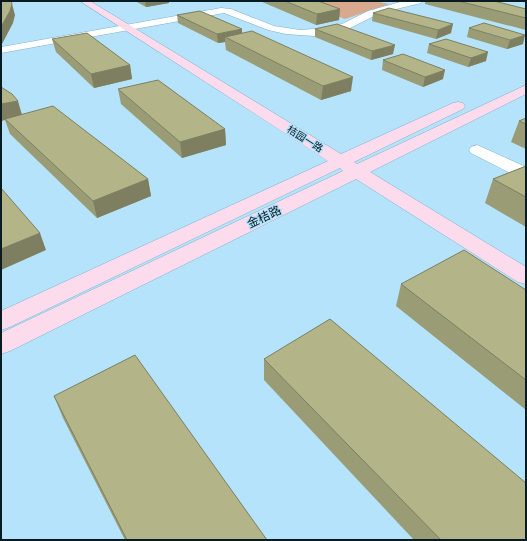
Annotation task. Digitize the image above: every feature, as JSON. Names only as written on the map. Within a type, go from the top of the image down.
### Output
[{"type":"main road","name":"桔园一路","points":[[84,1],[526,277]]},
{"type":"main road","points":[[1,321],[526,74]]},
{"type":"main road","name":"金桔路","points":[[1,344],[146,272],[358,172],[526,89]]},
{"type":"street","points":[[1,50],[124,27],[222,11],[266,28],[301,34],[346,26],[376,11],[418,1]]},
{"type":"street","points":[[477,150],[526,174]]},
{"type":"shaded area","points":[[299,1],[375,1],[389,4],[345,19]]},
{"type":"building","points":[[1,1],[11,1],[12,4],[10,11],[1,27]]},
{"type":"building","points":[[285,1],[318,1],[340,9],[317,14]]},
{"type":"building","points":[[458,1],[494,1],[526,9],[526,18]]},
{"type":"building","points":[[389,8],[453,24],[438,30],[373,13]]},
{"type":"building","points":[[200,11],[242,29],[217,34],[177,15]]},
{"type":"building","points":[[484,23],[525,35],[510,40],[469,28]]},
{"type":"building","points":[[337,24],[395,45],[372,51],[315,29]]},
{"type":"building","points":[[252,31],[353,77],[323,86],[225,37]]},
{"type":"building","points":[[87,33],[130,65],[91,74],[52,39]]},
{"type":"building","points":[[446,39],[488,52],[471,58],[429,44]]},
{"type":"building","points":[[403,54],[445,70],[425,77],[383,60]]},
{"type":"building","points":[[158,80],[225,129],[180,142],[118,89]]},
{"type":"building","points":[[1,87],[12,94],[18,101],[1,104]]},
{"type":"building","points":[[53,106],[148,179],[93,201],[5,119]]},
{"type":"building","points":[[526,118],[526,124],[519,121]]},
{"type":"building","points":[[526,166],[526,197],[493,179]]},
{"type":"building","points":[[1,188],[40,233],[1,249]]},
{"type":"building","points":[[464,250],[526,290],[526,380],[401,284]]},
{"type":"building","points":[[330,319],[526,483],[526,540],[441,540],[264,359]]},
{"type":"building","points":[[135,355],[267,540],[127,540],[54,396]]}]
